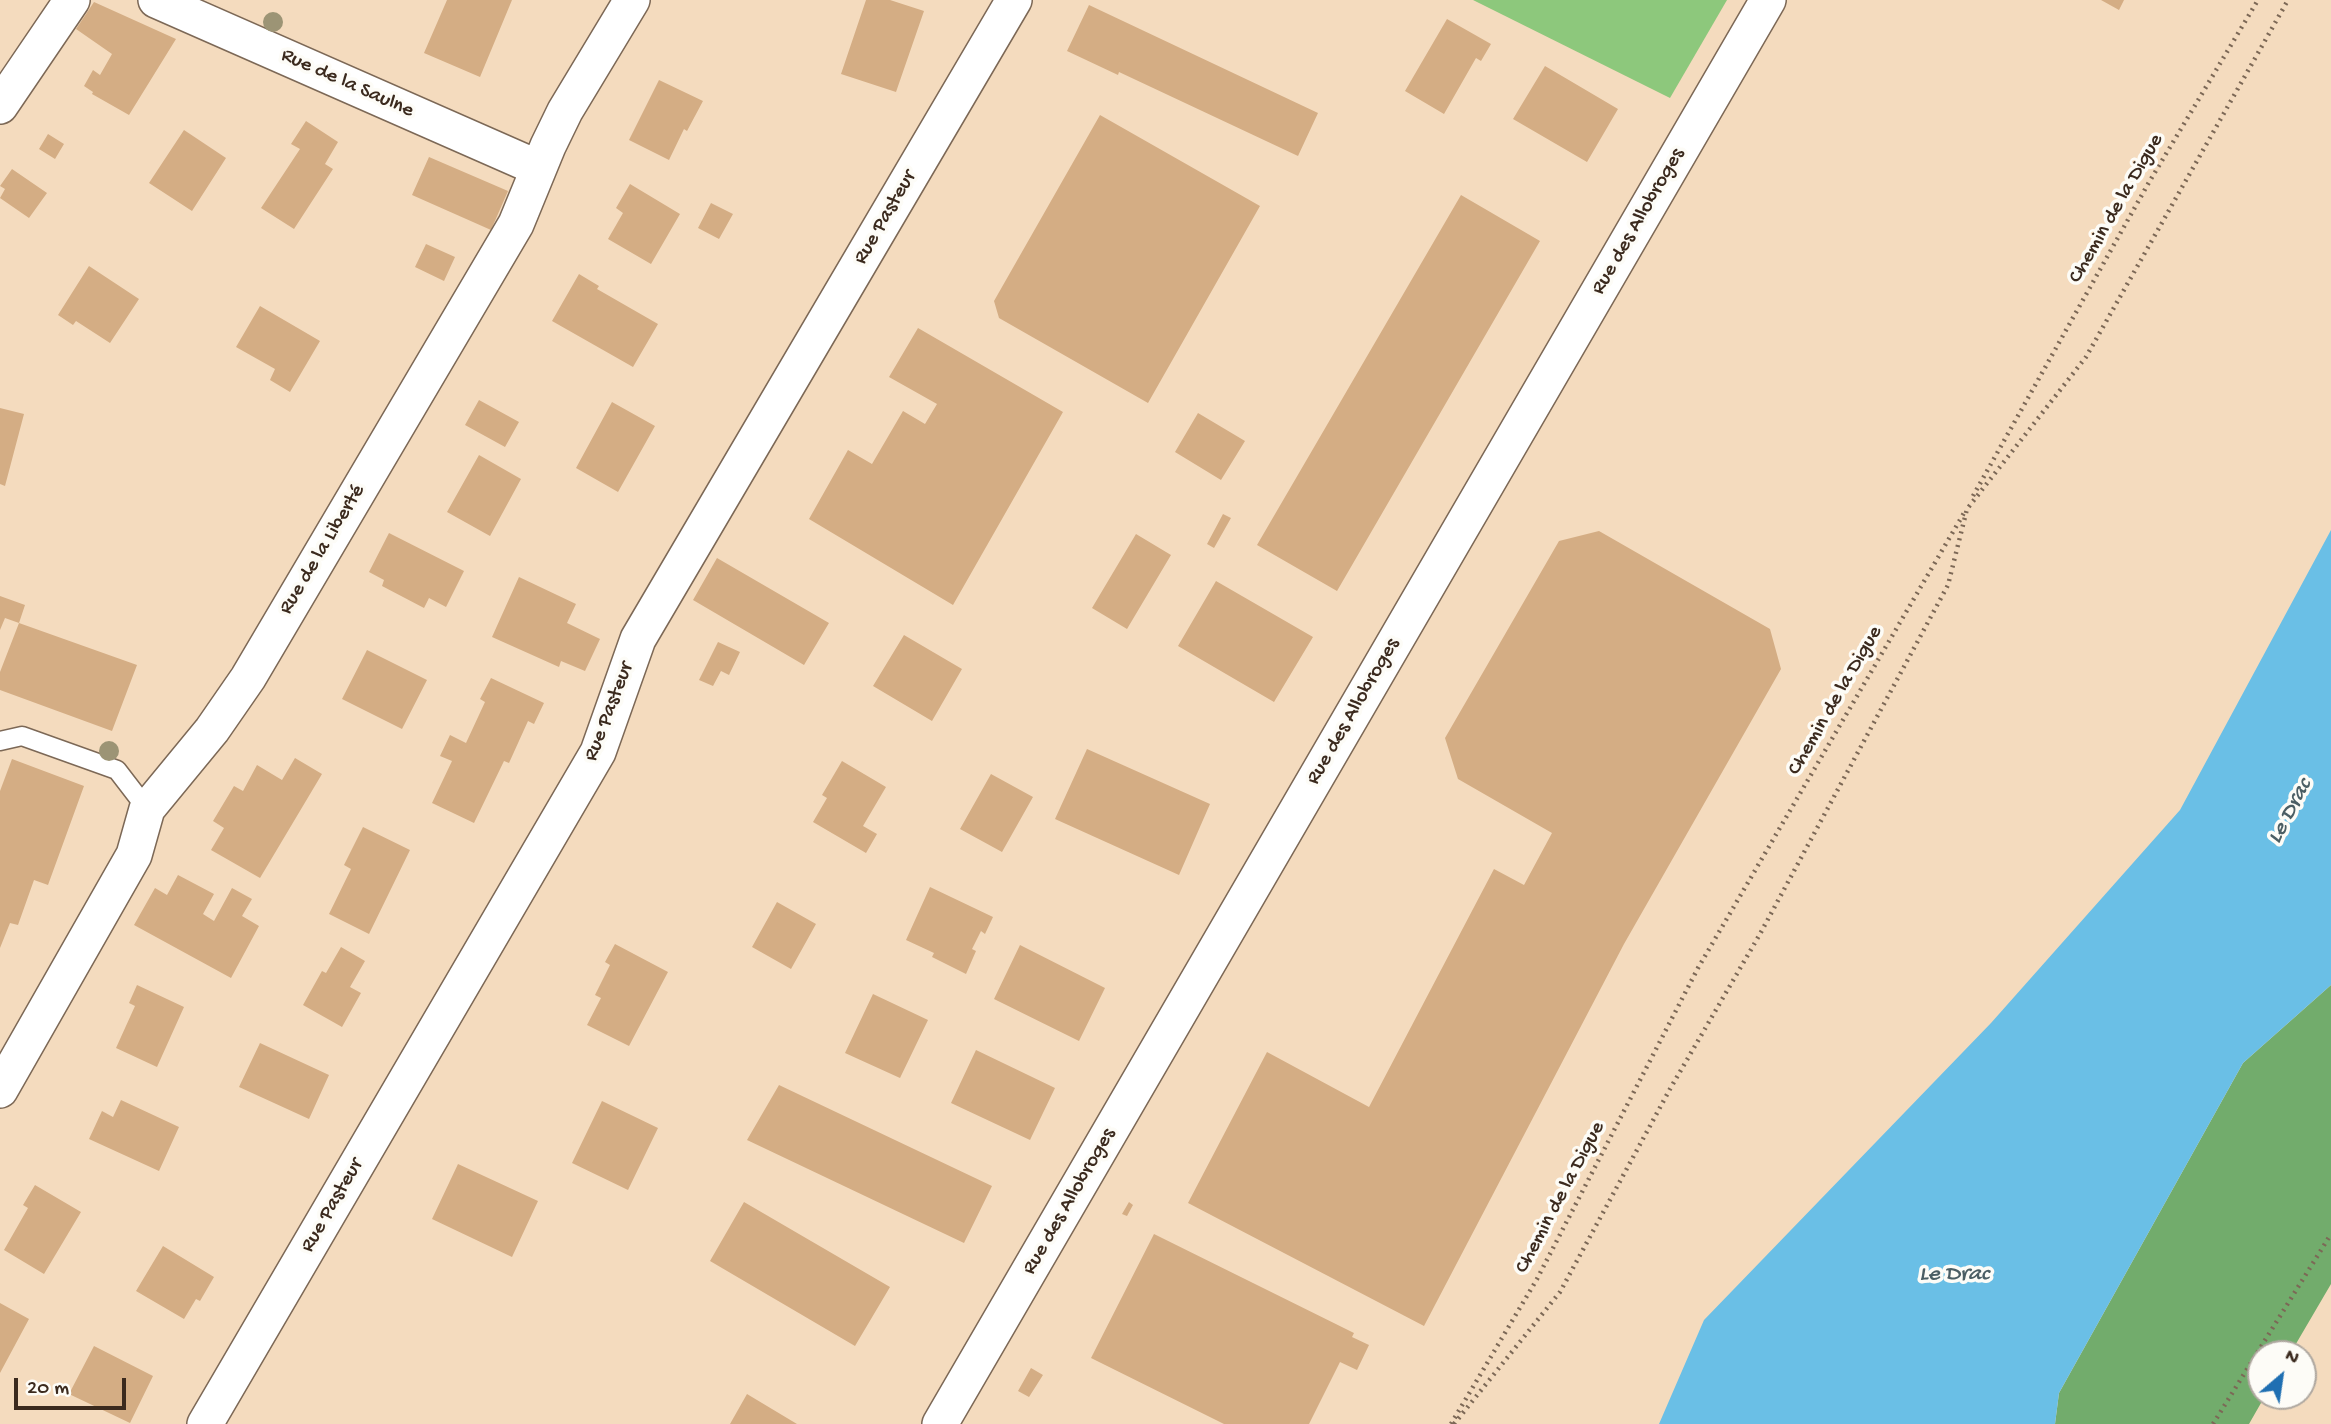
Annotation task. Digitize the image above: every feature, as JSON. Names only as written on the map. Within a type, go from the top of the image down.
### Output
[{"type":"street","points":[[0,106],[72,0]]},
{"type":"street","name":"Rue de la Saulne","points":[[156,0],[538,168]]},
{"type":"street","name":"Rue de la Liberté","points":[[0,1090],[134,855],[147,809],[212,730],[248,678],[516,224],[565,111],[632,0]]},
{"type":"street","name":"Rue Pasteur","points":[[205,1424],[598,752],[638,639],[1014,0]]},
{"type":"street","name":"Rue des Allobroges","points":[[940,1424],[1768,0]]},
{"type":"lane","points":[[0,741],[22,736],[117,770],[147,809]]},
{"type":"path","name":"Chemin de la Digue","points":[[1453,1424],[1537,1279],[1698,968],[1966,509],[2148,184],[2259,0]]},
{"type":"path","points":[[1453,1424],[1560,1292],[1670,1088],[1760,934],[1948,585],[1966,509],[2086,357],[2288,0]]},
{"type":"path","points":[[2213,1424],[2331,1234]]},
{"type":"green space","points":[[1473,0],[1727,0],[1670,98]]},
{"type":"green space","points":[[2331,985],[2331,1284],[2298,1340],[2247,1340],[2247,1410],[2257,1410],[2249,1424],[2055,1424],[2059,1393],[2243,1063]]},
{"type":"water","name":"Le Drac","points":[[2331,530],[2331,985],[2243,1063],[2059,1393],[2055,1424],[1659,1424],[1704,1320],[1991,1023],[2180,810]]},
{"type":"building","points":[[447,0],[512,0],[480,77],[424,53]]},
{"type":"building","points":[[866,0],[890,0],[924,11],[896,92],[841,74]]},
{"type":"building","points":[[2101,0],[2124,0],[2119,10]]},
{"type":"building","points":[[94,2],[176,39],[129,115],[92,94],[93,92],[84,86],[93,70],[100,75],[112,54],[76,29]]},
{"type":"building","points":[[1089,5],[1318,113],[1298,156],[1119,72],[1118,75],[1067,51]]},
{"type":"building","points":[[1447,19],[1491,44],[1481,61],[1476,58],[1444,114],[1405,91]]},
{"type":"building","points":[[1545,66],[1618,109],[1587,162],[1513,119]]},
{"type":"building","points":[[659,80],[703,101],[687,131],[684,129],[669,160],[629,140]]},
{"type":"building","points":[[1100,115],[1260,206],[1148,403],[999,318],[994,301]]},
{"type":"building","points":[[306,121],[338,142],[325,164],[333,169],[294,229],[261,208],[300,149],[291,144]]},
{"type":"building","points":[[184,130],[226,158],[192,211],[149,183]]},
{"type":"building","points":[[48,134],[64,144],[55,159],[39,149]]},
{"type":"building","points":[[429,157],[508,191],[491,230],[412,195]]},
{"type":"building","points":[[12,169],[47,193],[29,218],[0,198],[5,189],[0,186]]},
{"type":"building","points":[[630,184],[680,214],[651,264],[608,239],[623,213],[616,208]]},
{"type":"building","points":[[1461,195],[1540,241],[1337,591],[1257,545]]},
{"type":"building","points":[[711,203],[733,214],[719,239],[698,228]]},
{"type":"building","points":[[426,244],[455,257],[444,281],[415,267]]},
{"type":"building","points":[[89,266],[139,299],[110,343],[76,321],[73,325],[58,315]]},
{"type":"building","points":[[579,274],[599,286],[597,289],[658,324],[633,367],[552,321]]},
{"type":"building","points":[[260,306],[320,341],[290,392],[270,380],[275,369],[236,347]]},
{"type":"building","points":[[918,328],[1063,412],[953,605],[809,519],[848,450],[872,464],[903,411],[925,424],[937,404],[889,377]]},
{"type":"building","points":[[479,400],[519,422],[505,447],[465,425]]},
{"type":"building","points":[[612,402],[655,426],[618,492],[576,468]]},
{"type":"building","points":[[0,408],[24,414],[5,486],[0,484]]},
{"type":"building","points":[[1198,413],[1245,441],[1221,480],[1175,452]]},
{"type":"building","points":[[479,455],[521,479],[490,536],[447,512]]},
{"type":"building","points":[[1223,514],[1231,518],[1214,548],[1207,544]]},
{"type":"building","points":[[1599,531],[1770,629],[1781,669],[1624,944],[1424,1326],[1188,1203],[1267,1052],[1369,1107],[1494,869],[1524,885],[1552,833],[1458,779],[1445,738],[1559,541]]},
{"type":"building","points":[[389,533],[464,571],[446,607],[429,598],[424,608],[382,586],[384,580],[369,572]]},
{"type":"building","points":[[1136,534],[1171,555],[1127,629],[1092,608]]},
{"type":"building","points":[[717,558],[829,623],[804,665],[693,600]]},
{"type":"building","points":[[519,577],[576,604],[567,623],[600,639],[585,671],[561,661],[559,667],[492,637]]},
{"type":"building","points":[[1216,581],[1313,637],[1274,702],[1178,646]]},
{"type":"building","points":[[0,596],[25,605],[19,623],[5,618],[0,630]]},
{"type":"building","points":[[19,623],[137,665],[112,731],[0,690],[0,672]]},
{"type":"building","points":[[904,635],[962,669],[932,721],[873,686]]},
{"type":"building","points":[[718,642],[740,652],[729,675],[721,671],[713,686],[699,680]]},
{"type":"building","points":[[367,650],[427,680],[402,729],[342,699]]},
{"type":"building","points":[[491,678],[544,703],[534,724],[528,721],[509,763],[504,761],[474,823],[432,803],[452,761],[440,756],[450,735],[466,743],[485,702],[480,699]]},
{"type":"building","points":[[1087,749],[1210,804],[1179,875],[1055,819]]},
{"type":"building","points":[[295,758],[322,774],[260,878],[211,850],[224,828],[213,821],[234,786],[243,791],[257,765],[282,780]]},
{"type":"building","points":[[12,759],[84,786],[48,885],[34,880],[18,925],[10,923],[0,948],[0,791]]},
{"type":"building","points":[[842,761],[886,787],[863,826],[877,834],[866,853],[813,822],[827,798],[822,795]]},
{"type":"building","points":[[991,774],[1033,797],[1002,852],[960,829]]},
{"type":"building","points":[[363,827],[410,850],[369,934],[329,914],[351,869],[344,865]]},
{"type":"building","points":[[178,875],[214,894],[203,914],[214,921],[232,888],[252,899],[242,916],[259,926],[231,978],[134,925],[155,888],[167,895]]},
{"type":"building","points":[[930,887],[993,917],[985,934],[981,931],[972,949],[976,951],[966,974],[932,957],[934,953],[906,940]]},
{"type":"building","points":[[777,902],[816,924],[791,969],[752,947]]},
{"type":"building","points":[[615,944],[668,972],[629,1046],[587,1025],[601,998],[595,995],[610,965],[605,962]]},
{"type":"building","points":[[1020,945],[1105,988],[1079,1041],[994,999]]},
{"type":"building","points":[[341,947],[365,961],[350,987],[361,993],[342,1027],[303,1005],[322,971],[326,973]]},
{"type":"building","points":[[137,985],[184,1007],[157,1067],[116,1048],[135,1006],[129,1003]]},
{"type":"building","points":[[873,994],[928,1020],[900,1078],[845,1053]]},
{"type":"building","points":[[260,1043],[329,1075],[309,1119],[239,1087]]},
{"type":"building","points":[[976,1050],[1055,1088],[1030,1140],[951,1103]]},
{"type":"building","points":[[779,1085],[992,1186],[964,1243],[747,1140]]},
{"type":"building","points":[[121,1100],[179,1127],[159,1171],[89,1139],[102,1111],[113,1117]]},
{"type":"building","points":[[602,1101],[658,1128],[628,1190],[572,1163]]},
{"type":"building","points":[[458,1164],[538,1201],[512,1257],[432,1219]]},
{"type":"building","points":[[35,1185],[81,1212],[44,1274],[4,1250],[28,1208],[23,1205]]},
{"type":"building","points":[[744,1202],[890,1287],[855,1346],[710,1261]]},
{"type":"building","points":[[1129,1202],[1133,1205],[1127,1216],[1122,1214]]},
{"type":"building","points":[[1154,1234],[1354,1333],[1352,1337],[1369,1345],[1357,1370],[1340,1362],[1309,1424],[1224,1424],[1091,1358]]},
{"type":"building","points":[[163,1246],[214,1277],[200,1301],[196,1299],[184,1319],[136,1291]]},
{"type":"building","points":[[0,1303],[29,1319],[0,1373]]},
{"type":"building","points":[[94,1346],[153,1376],[130,1423],[69,1394]]},
{"type":"building","points":[[1031,1368],[1043,1375],[1029,1397],[1018,1391]]},
{"type":"building","points":[[747,1394],[797,1424],[730,1424]]}]
